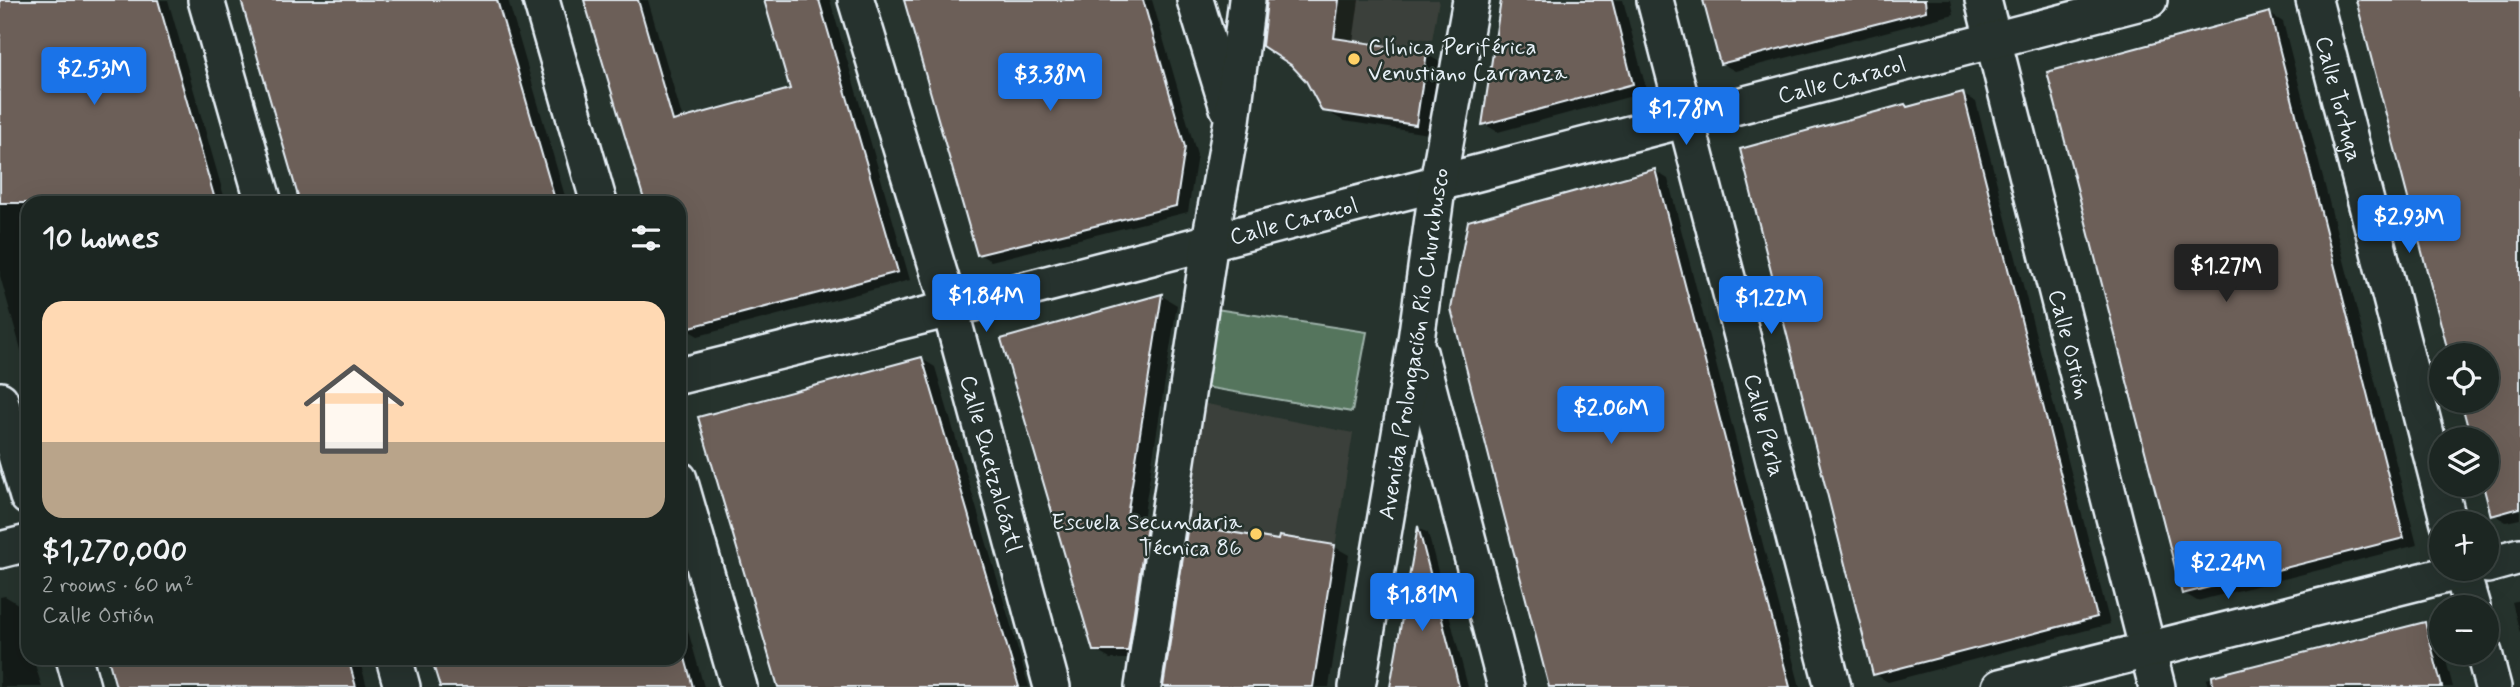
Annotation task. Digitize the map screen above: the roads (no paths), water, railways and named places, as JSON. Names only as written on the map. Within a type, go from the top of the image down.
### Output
[{"type":"street","points":[[206,0],[262,196]]},
{"type":"street","points":[[541,0],[597,196]]},
{"type":"street","name":"Calle Quetzalcóatl","points":[[856,0],[950,309],[1052,687]]},
{"type":"street","points":[[1195,0],[1232,121]]},
{"type":"street","points":[[1143,687],[1210,241],[1232,121],[1247,0]]},
{"type":"street","name":"Avenida Prolongación Río Churubusco","points":[[1357,687],[1416,340],[1438,182],[1471,0]]},
{"type":"street","name":"Calle Perla","points":[[1654,0],[1833,687]]},
{"type":"street","name":"Calle Ostión","points":[[1983,0],[2157,687]]},
{"type":"street","name":"Calle Caracol","points":[[686,374],[950,309],[2148,0]]},
{"type":"street","name":"Calle Tortuga","points":[[2314,0],[2446,511]]},
{"type":"street","points":[[1416,340],[1506,687]]},
{"type":"street","points":[[0,400],[21,473]]},
{"type":"street","points":[[686,503],[739,687]]},
{"type":"street","points":[[0,550],[21,545]]},
{"type":"street","points":[[2499,561],[2520,556]]},
{"type":"street","points":[[2000,687],[2429,578]]},
{"type":"street","points":[[76,665],[82,687]]},
{"type":"street","points":[[396,665],[402,687]]},
{"type":"street","points":[[2487,665],[2493,687]]},
{"type":"place","name":"Clínica Periférica Venustiano Carranza","points":[[1354,59]]},
{"type":"place","name":"Escuela Secundaria Técnica 86","points":[[1256,534]]}]
